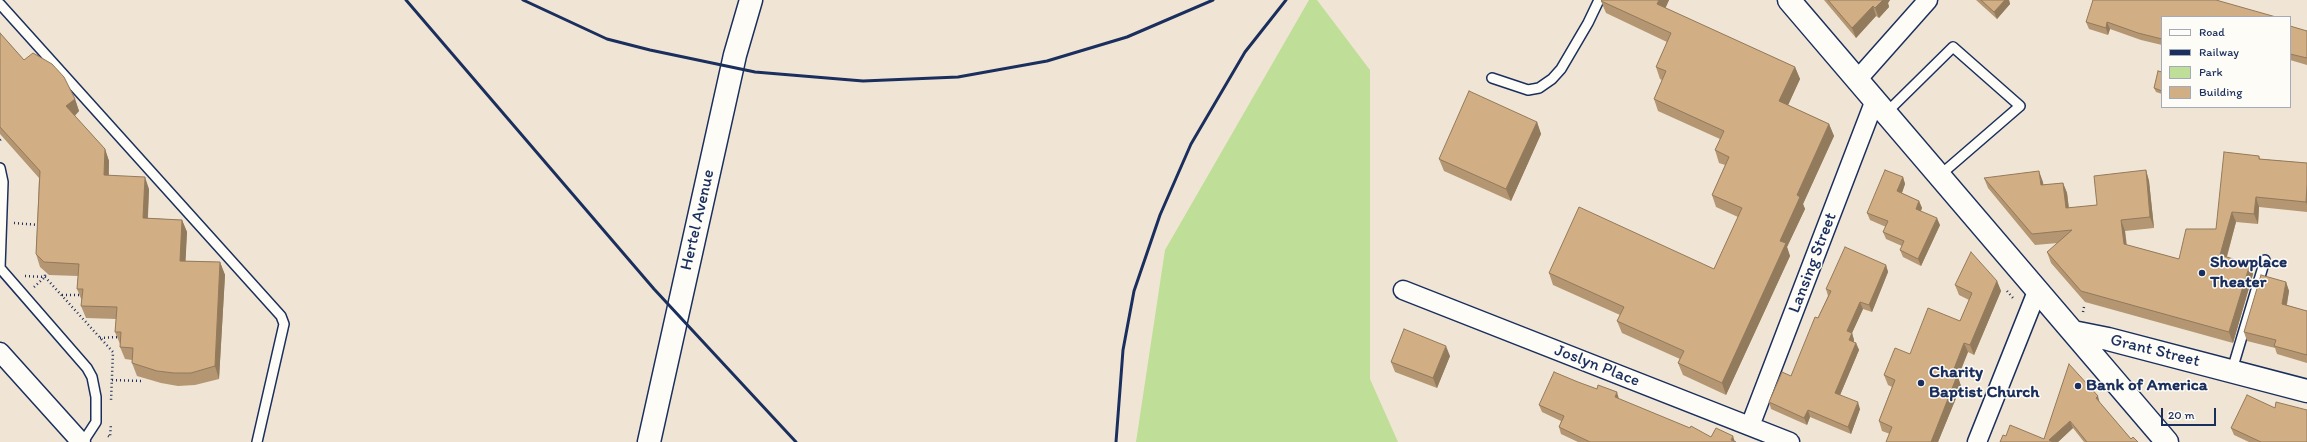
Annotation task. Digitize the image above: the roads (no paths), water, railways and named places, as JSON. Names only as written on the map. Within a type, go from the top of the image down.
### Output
[{"type":"street","name":"Hertel Avenue","points":[[649,442],[735,55],[752,0]]},
{"type":"street","points":[[1789,0],[2168,442]]},
{"type":"street","points":[[1857,80],[1928,0]]},
{"type":"street","name":"Lansing Street","points":[[1750,426],[1880,106]]},
{"type":"street","points":[[1976,442],[2038,289]]},
{"type":"street","name":"Joslyn Place","points":[[1403,290],[1790,442]]},
{"type":"street","name":"Grant Street","points":[[2073,332],[2108,339],[2232,370],[2307,391]]},
{"type":"street","points":[[0,352],[82,442]]},
{"type":"lane","points":[[1492,78],[1528,90],[1539,88],[1552,79],[1561,69],[1588,23],[1598,0]]},
{"type":"lane","points":[[0,4],[281,316],[284,324],[257,442]]},
{"type":"lane","points":[[1880,106],[1953,47],[2020,106],[1939,176]]},
{"type":"lane","points":[[0,168],[3,182],[0,266],[4,274],[87,368],[92,377],[96,397],[96,422],[82,442]]},
{"type":"lane","points":[[2232,370],[2265,260]]},
{"type":"railway","points":[[406,0],[654,289],[796,442]]},
{"type":"railway","points":[[523,0],[607,39],[650,50],[755,72],[863,81],[958,77],[1047,61],[1127,37],[1213,0]]},
{"type":"railway","points":[[1116,442],[1123,350],[1134,291],[1160,215],[1191,144],[1245,52],[1286,0]]},
{"type":"place","name":"Showplace Theater","points":[[2202,273]]},
{"type":"place","name":"Charity Baptist Church","points":[[1921,383]]},
{"type":"place","name":"Bank of America","points":[[2078,386]]}]
